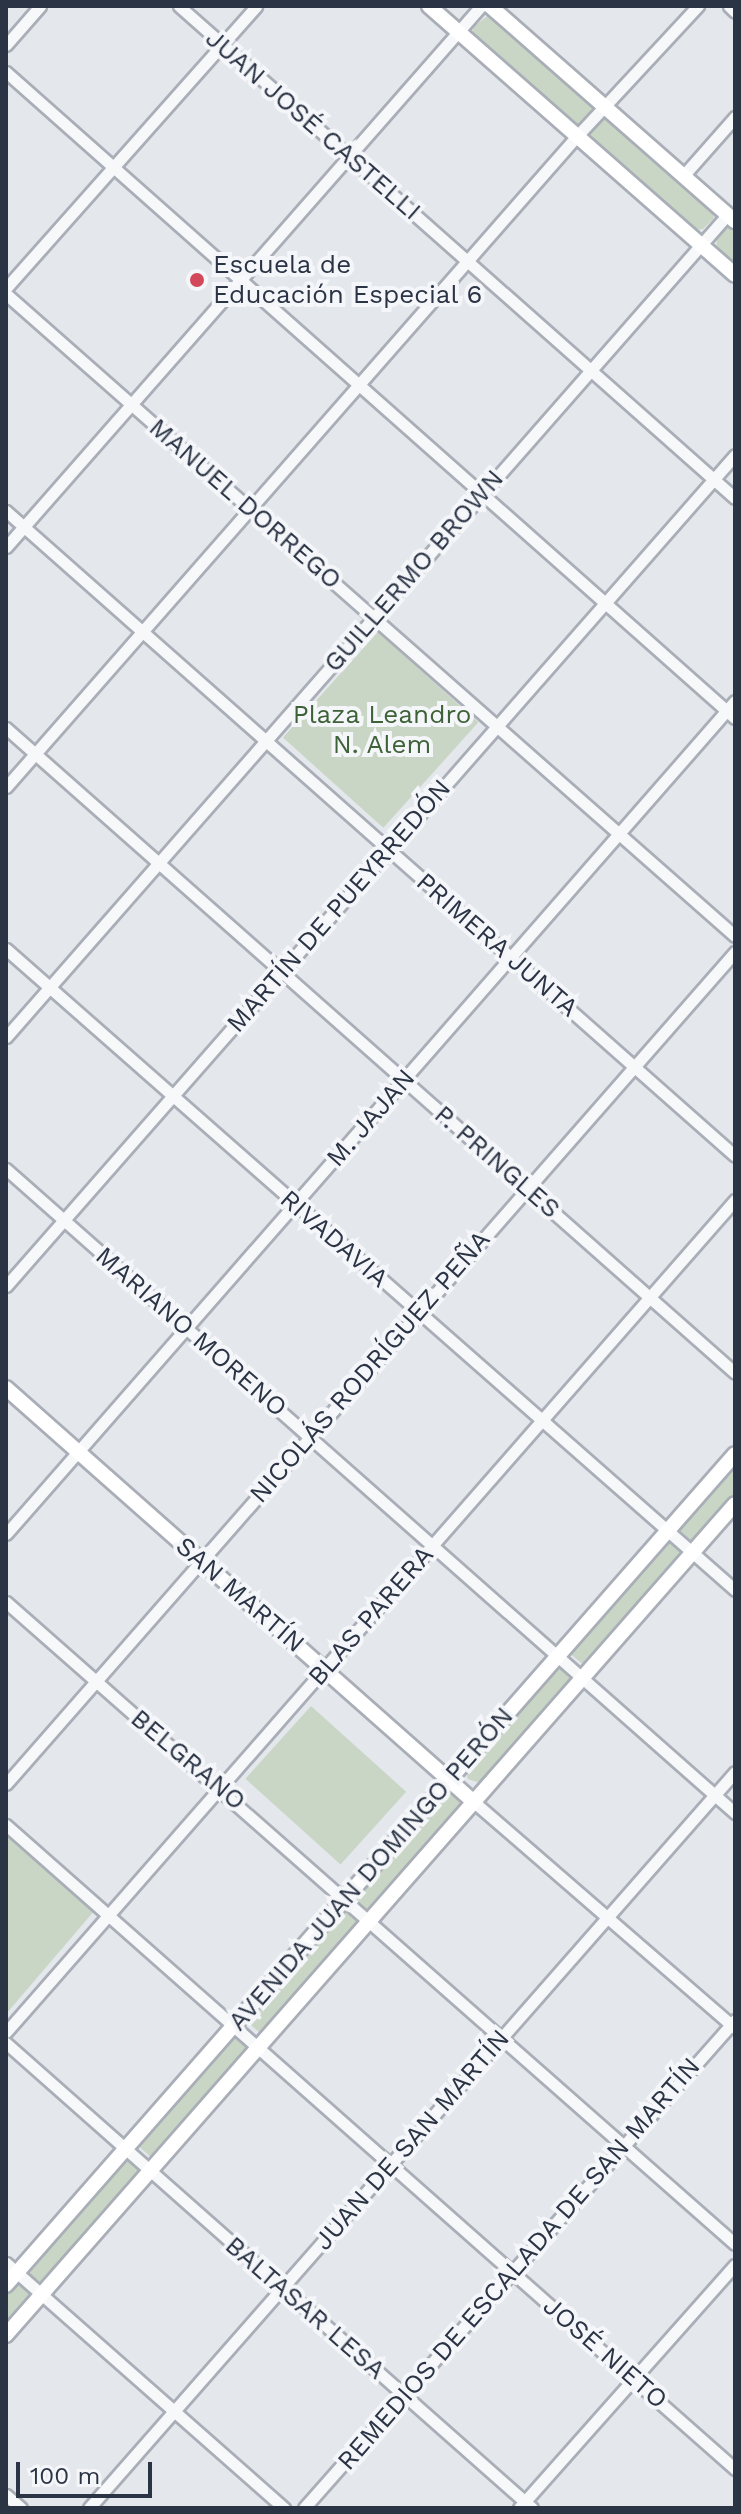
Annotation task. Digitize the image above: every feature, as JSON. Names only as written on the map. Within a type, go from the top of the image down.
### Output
[{"type":"main road","points":[[429,6],[735,275]]},
{"type":"main road","points":[[490,6],[731,217]]},
{"type":"main road","name":"SAN MARTÍN","points":[[6,1388],[474,1802]]},
{"type":"main road","name":"AVENIDA JUAN DOMINGO PERÓN","points":[[6,2285],[12,2268],[126,2149],[735,1454]]},
{"type":"main road","name":"AVENIDA JUAN DOMINGO PERÓN","points":[[6,2335],[735,1504]]},
{"type":"street","points":[[6,45],[40,6]]},
{"type":"street","name":"JUAN JOSÉ CASTELLI","points":[[179,6],[735,498]]},
{"type":"street","points":[[6,291],[256,6]]},
{"type":"street","points":[[6,547],[481,6]]},
{"type":"street","points":[[6,787],[141,629],[467,260],[698,6]]},
{"type":"street","points":[[729,6],[735,12]]},
{"type":"street","points":[[6,72],[484,492],[605,603],[732,710]]},
{"type":"street","points":[[683,176],[735,117]]},
{"type":"street","name":"GUILLERMO BROWN","points":[[6,1037],[701,245],[731,217]]},
{"type":"street","name":"MANUEL DORREGO","points":[[6,291],[131,405],[375,616],[496,727],[735,936]]},
{"type":"street","name":"MARTÍN DE PUEYRREDÓN","points":[[6,1286],[735,455]]},
{"type":"street","name":"PRIMERA JUNTA","points":[[6,511],[735,1156]]},
{"type":"street","name":"M. JAJAN","points":[[6,1534],[618,835],[732,710]]},
{"type":"street","name":"P. PRINGLES","points":[[6,728],[735,1373]]},
{"type":"street","name":"RIVADAVIA","points":[[6,949],[735,1590]]},
{"type":"street","name":"NICOLÁS RODRÍGUEZ PEÑA","points":[[6,1784],[735,952]]},
{"type":"street","name":"MARIANO MORENO","points":[[6,1169],[735,1813]]},
{"type":"street","name":"BLAS PARERA","points":[[6,2032],[735,1200]]},
{"type":"street","name":"BELGRANO","points":[[6,1602],[221,1787],[620,2146],[735,2244]]},
{"type":"street","name":"JUAN DE SAN MARTÍN","points":[[89,2508],[735,1772]]},
{"type":"street","points":[[474,1802],[734,2024]]},
{"type":"street","name":"JOSÉ NIETO","points":[[6,1825],[735,2469]]},
{"type":"street","name":"REMEDIOS DE ESCALADA DE SAN MARTÍN","points":[[304,2508],[620,2146],[734,2024]]},
{"type":"street","name":"BALTASAR LESA","points":[[6,2043],[402,2393],[525,2506]]},
{"type":"street","points":[[525,2506],[735,2265]]},
{"type":"street","points":[[12,2268],[284,2508]]},
{"type":"street","points":[[6,2495],[21,2508]]},
{"type":"green space","points":[[490,14],[592,107],[595,115],[584,125],[576,126],[472,35],[473,27]]},
{"type":"green space","points":[[601,117],[609,117],[712,209],[714,218],[703,229],[695,230],[593,140],[589,132]]},
{"type":"green space","points":[[727,226],[735,229],[735,267],[716,250],[717,239]]},
{"type":"green space","name":"Plaza Leandro N. Alem","points":[[378,632],[478,722],[383,828],[283,738]]},
{"type":"green space","points":[[735,1461],[735,1497],[694,1543],[676,1527]]},
{"type":"green space","points":[[668,1536],[687,1552],[589,1669],[570,1653]]},
{"type":"green space","points":[[560,1661],[577,1677],[483,1784],[468,1779],[465,1769]]},
{"type":"green space","points":[[311,1706],[406,1792],[341,1864],[245,1779]]},
{"type":"green space","points":[[455,1789],[466,1799],[371,1914],[352,1897],[448,1790]]},
{"type":"green space","points":[[6,1832],[95,1910],[6,2014]]},
{"type":"green space","points":[[345,1905],[364,1922],[262,2035],[243,2018]]},
{"type":"green space","points":[[235,2031],[254,2048],[153,2159],[135,2142]]},
{"type":"green space","points":[[126,2153],[146,2171],[43,2286],[23,2267]]},
{"type":"green space","points":[[17,2279],[35,2295],[6,2328],[6,2292]]},
{"type":"place","name":"Escuela de Educación Especial 6","points":[[197,280]]}]
